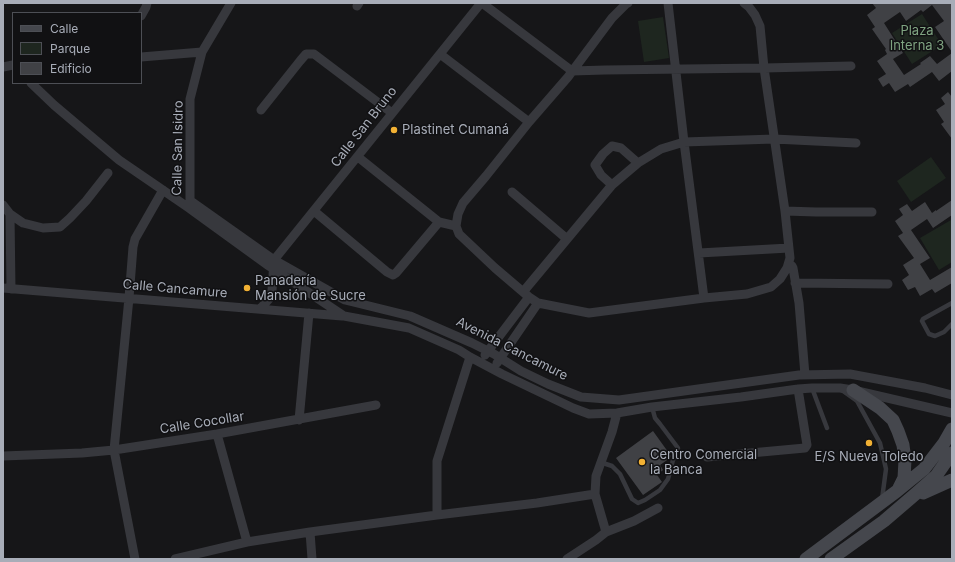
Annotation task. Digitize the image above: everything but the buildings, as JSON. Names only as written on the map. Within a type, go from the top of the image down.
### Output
[{"type":"main road","points":[[853,390],[880,408],[893,420],[898,431],[905,460],[904,478],[897,491]]},
{"type":"main road","points":[[806,559],[924,469],[944,443],[952,429]]},
{"type":"main road","points":[[831,559],[884,521],[912,498],[936,476],[952,453]]},
{"type":"main road","points":[[912,498],[952,480]]},
{"type":"street","points":[[142,14],[147,3]]},
{"type":"street","name":"Calle San Isidro","points":[[190,204],[190,99],[202,52],[231,3]]},
{"type":"street","points":[[482,3],[572,72],[605,70],[851,66]]},
{"type":"street","name":"Calle San Bruno","points":[[274,265],[314,211],[482,3]]},
{"type":"street","points":[[628,3],[612,18],[572,72],[463,203],[458,214],[456,226],[459,234],[494,268],[538,303],[589,313],[747,294],[771,286],[780,279],[789,264],[790,258],[785,211],[764,68],[760,26],[755,15],[744,3]]},
{"type":"street","points":[[668,3],[704,298]]},
{"type":"street","points":[[142,57],[202,52]]},
{"type":"street","points":[[261,110],[306,54],[314,54],[392,113]]},
{"type":"street","points":[[440,54],[529,122]]},
{"type":"street","name":"Avenida Cancamure","points":[[32,84],[54,105],[119,160],[163,190],[190,204],[344,316],[409,328],[459,350],[493,369],[573,408],[589,414],[617,413]]},
{"type":"street","points":[[481,362],[487,351],[503,332],[526,294],[567,239],[612,185],[638,163],[662,149],[684,142],[774,139],[856,143]]},
{"type":"street","points":[[612,185],[600,175],[595,165],[603,154],[612,146],[621,148],[638,163]]},
{"type":"street","points":[[358,157],[439,222],[456,226]]},
{"type":"street","points":[[3,205],[10,214],[24,223],[43,228],[60,227],[86,201],[108,172]]},
{"type":"street","points":[[135,559],[114,450],[129,298],[132,247],[163,190]]},
{"type":"street","points":[[512,192],[567,239]]},
{"type":"street","points":[[314,211],[387,272],[393,275],[439,222]]},
{"type":"street","points":[[785,211],[872,212]]},
{"type":"street","points":[[7,288],[10,214]]},
{"type":"street","points":[[699,253],[789,248]]},
{"type":"street","points":[[789,264],[793,268],[799,303],[805,375]]},
{"type":"street","points":[[260,309],[269,299],[272,291],[274,265]]},
{"type":"street","name":"Avenida Cancamure","points":[[274,265],[345,300],[410,316],[444,330],[487,351],[521,371],[581,397],[619,400],[805,375],[850,374],[925,388],[952,395]]},
{"type":"street","points":[[796,283],[888,284]]},
{"type":"street","name":"Calle Cancamure","points":[[7,288],[344,316]]},
{"type":"street","points":[[493,369],[538,303]]},
{"type":"street","points":[[299,420],[309,313]]},
{"type":"street","points":[[503,332],[513,339]]},
{"type":"street","points":[[437,515],[436,461],[470,357]]},
{"type":"street","points":[[606,532],[595,494],[596,476],[612,432],[617,413],[652,407],[798,389],[840,388],[952,413]]},
{"type":"street","points":[[707,457],[805,448],[807,445],[798,389]]},
{"type":"street","name":"Calle Cocollar","points":[[3,456],[82,453],[114,450],[299,420],[376,405]]},
{"type":"street","points":[[217,434],[247,542]]},
{"type":"street","points":[[175,559],[247,542],[310,532],[595,494]]},
{"type":"street","points":[[567,559],[606,532],[634,521],[658,508]]},
{"type":"street","points":[[310,532],[312,559]]},
{"type":"lane","points":[[952,303],[923,319],[922,321],[929,334],[935,336],[944,332],[952,324]]},
{"type":"lane","points":[[812,388],[827,428]]},
{"type":"lane","points":[[840,388],[857,401],[880,443],[886,469],[881,503]]},
{"type":"lane","points":[[600,462],[612,466],[620,474],[632,499],[638,503],[660,490],[668,479],[678,448],[655,418],[652,407]]},
{"type":"green space","name":"Plaza Interna 3","points":[[922,14],[942,45],[912,64],[892,33]]},
{"type":"green space","points":[[663,17],[669,58],[644,62],[638,21]]},
{"type":"green space","points":[[931,157],[946,178],[911,202],[897,181]]},
{"type":"green space","points":[[951,220],[952,262],[939,270],[920,238]]},
{"type":"place","name":"Plastinet Cumaná","points":[[394,130]]},
{"type":"place","name":"Panadería Mansión de Sucre","points":[[247,288]]},
{"type":"place","name":"E/S Nueva Toledo","points":[[869,443]]},
{"type":"place","name":"Centro Comercial la Banca","points":[[642,462]]}]
